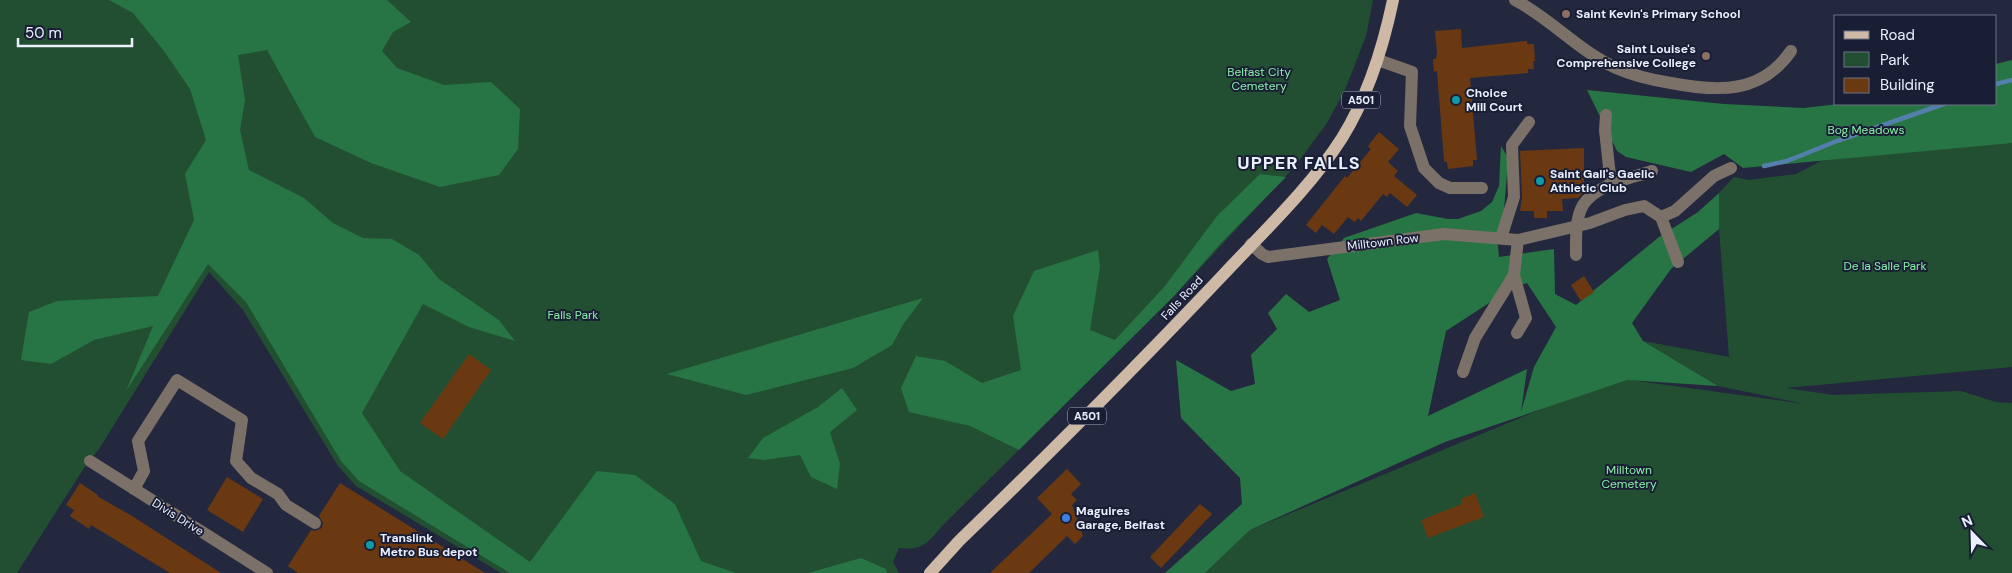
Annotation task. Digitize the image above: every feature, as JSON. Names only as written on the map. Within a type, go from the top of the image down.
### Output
[{"type":"main road","name":"Falls Road","points":[[930,573],[959,541],[1150,352],[1311,179],[1332,153],[1352,119],[1378,60],[1394,0]]},
{"type":"street","points":[[1515,0],[1536,11],[1573,41],[1616,68],[1640,77],[1696,88],[1730,89],[1754,82],[1782,65],[1791,51]]},
{"type":"street","points":[[1378,60],[1412,72],[1410,126],[1424,168],[1439,183],[1450,188],[1482,188]]},
{"type":"street","points":[[1606,114],[1605,130],[1611,185]]},
{"type":"street","points":[[1501,238],[1514,197],[1512,145],[1529,122]]},
{"type":"street","points":[[1661,217],[1675,212],[1714,176],[1731,168]]},
{"type":"street","points":[[1576,255],[1577,226],[1584,205],[1600,189],[1652,171]]},
{"type":"street","points":[[1517,333],[1526,318],[1514,275],[1518,240],[1577,226],[1625,210],[1644,206],[1661,217],[1678,262]]},
{"type":"street","name":"Milltown Row","points":[[1251,244],[1268,257],[1444,234],[1518,240]]},
{"type":"street","points":[[1463,372],[1476,338],[1514,275]]},
{"type":"street","points":[[134,489],[144,471],[138,441],[177,380],[242,420],[236,461],[251,478],[278,494],[286,505],[315,523]]},
{"type":"street","name":"Divis Drive","points":[[90,461],[267,573]]},
{"type":"green space","name":"Falls Park","points":[[0,0],[1373,0],[1366,36],[1345,90],[1327,123],[1296,165],[1174,296],[929,541],[919,547],[899,548],[893,562],[899,573],[501,573],[356,486],[338,466],[243,310],[209,272],[99,449],[86,465],[17,573],[0,573]]},
{"type":"green space","points":[[109,0],[387,0],[411,22],[393,32],[382,51],[397,68],[444,85],[491,82],[520,109],[518,149],[499,175],[440,187],[371,163],[315,137],[267,50],[238,55],[245,100],[240,130],[249,170],[304,198],[333,223],[363,238],[392,239],[419,255],[439,279],[499,320],[515,341],[469,327],[423,304],[362,413],[400,471],[530,562],[597,471],[635,475],[675,504],[701,561],[736,573],[510,573],[359,481],[341,461],[246,302],[208,264],[126,391],[153,326],[94,340],[51,364],[21,360],[29,312],[57,301],[158,296],[194,220],[185,174],[206,140],[190,89],[164,51],[133,13]]},
{"type":"green space","points":[[2012,60],[2012,367],[1786,388],[1833,395],[1961,391],[1996,402],[2012,403],[2012,573],[1205,573],[1250,530],[1616,378],[1805,404],[1718,386],[1643,341],[1729,357],[1719,229],[1719,193],[1734,177],[1749,180],[1796,174],[1821,161],[1848,158],[1839,105],[1997,105],[1997,64]]},
{"type":"green space","name":"Bog Meadows","points":[[2012,60],[2012,143],[1743,168],[1724,154],[1691,172],[1626,157],[1617,151],[1587,90],[1724,104],[1804,108],[1834,105],[1997,105],[1997,64]]},
{"type":"green space","points":[[1501,146],[1507,156],[1507,173],[1504,210],[1497,238],[1499,257],[1554,249],[1555,294],[1576,305],[1659,237],[1698,212],[1719,193],[1719,229],[1671,269],[1632,323],[1643,341],[1718,386],[1627,380],[1445,442],[1250,530],[1205,573],[1165,573],[1242,504],[1240,478],[1181,418],[1176,360],[1231,391],[1255,384],[1251,355],[1277,329],[1268,313],[1286,294],[1309,312],[1340,300],[1327,259],[1344,238],[1416,213],[1458,219],[1481,211],[1492,202],[1499,186]],"holes":[[[1527,283],[1556,327],[1534,367],[1521,412],[1527,369],[1428,416],[1446,331],[1503,294],[1503,290]]]},
{"type":"green space","points":[[1260,174],[1286,177],[1221,243],[1174,296],[1019,450],[970,426],[909,412],[901,388],[916,356],[945,361],[982,383],[1021,370],[1013,316],[1034,271],[1098,250],[1100,267],[1090,330],[1115,340],[1165,286],[1217,216]]},
{"type":"green space","points":[[923,298],[904,323],[892,345],[853,368],[746,395],[667,374]]},
{"type":"green space","points":[[842,388],[857,410],[830,432],[840,464],[837,489],[811,477],[800,455],[764,460],[748,458],[763,438],[818,407]]},
{"type":"green space","points":[[861,558],[886,569],[887,573],[808,573]]},
{"type":"building","name":"Choice Mill Court","points":[[1461,29],[1462,48],[1527,41],[1527,44],[1534,44],[1535,61],[1533,61],[1534,69],[1528,69],[1528,73],[1470,78],[1477,160],[1473,160],[1473,166],[1448,169],[1447,162],[1444,161],[1437,71],[1434,72],[1433,59],[1436,59],[1437,52],[1435,31]]},
{"type":"building","points":[[1379,132],[1399,149],[1388,162],[1398,171],[1394,176],[1417,195],[1407,207],[1390,193],[1387,197],[1383,194],[1361,221],[1358,218],[1355,222],[1348,217],[1334,234],[1322,225],[1316,233],[1306,225],[1345,176],[1347,178],[1371,149],[1368,146]]},
{"type":"building","name":"Saint Gall's Gaelic Athletic Club","points":[[1584,148],[1584,192],[1578,198],[1562,199],[1563,211],[1547,211],[1547,218],[1534,218],[1534,211],[1520,211],[1522,197],[1520,151]]},
{"type":"building","points":[[1584,276],[1594,292],[1581,301],[1571,285]]},
{"type":"building","points":[[469,354],[491,370],[443,439],[420,423]]},
{"type":"building","name":"Maguires Garage, Belfast","points":[[1067,469],[1081,484],[1071,494],[1077,500],[1072,505],[1083,536],[1075,544],[1067,536],[1029,573],[990,573],[1052,514],[1037,498]]},
{"type":"building","points":[[227,477],[263,499],[243,532],[207,510]]},
{"type":"building","points":[[80,483],[97,496],[221,573],[170,573],[91,525],[89,529],[70,516],[74,510],[66,505]]},
{"type":"building","name":"Translink Metro Bus depot","points":[[340,483],[485,573],[298,573],[288,566],[311,530],[315,531],[322,528],[323,523],[319,516]]},
{"type":"building","points":[[1475,493],[1484,517],[1428,538],[1421,520],[1462,504],[1461,499]]},
{"type":"building","points":[[1200,504],[1212,514],[1161,568],[1150,557]]},
{"type":"waterway","points":[[1997,84],[2012,80]]},
{"type":"waterway","points":[[1764,166],[1787,161],[1837,141],[1941,105]]},
{"type":"place","name":"Saint Kevin's Primary School","points":[[1566,14]]},
{"type":"place","name":"Saint Louise's Comprehensive College","points":[[1706,56]]},
{"type":"place","name":"Choice Mill Court","points":[[1456,100]]},
{"type":"place","name":"Saint Gall's Gaelic Athletic Club","points":[[1540,181]]},
{"type":"place","name":"Maguires Garage, Belfast","points":[[1066,518]]},
{"type":"place","name":"Translink Metro Bus depot","points":[[370,545]]},
{"type":"district","name":"UPPER FALLS","points":[[1299,163]]},
{"type":"park label","name":"Belfast City Cemetery","points":[[1259,79]]},
{"type":"park label","name":"De la Salle Park","points":[[1885,266]]},
{"type":"park label","name":"Milltown Cemetery","points":[[1629,477]]}]
